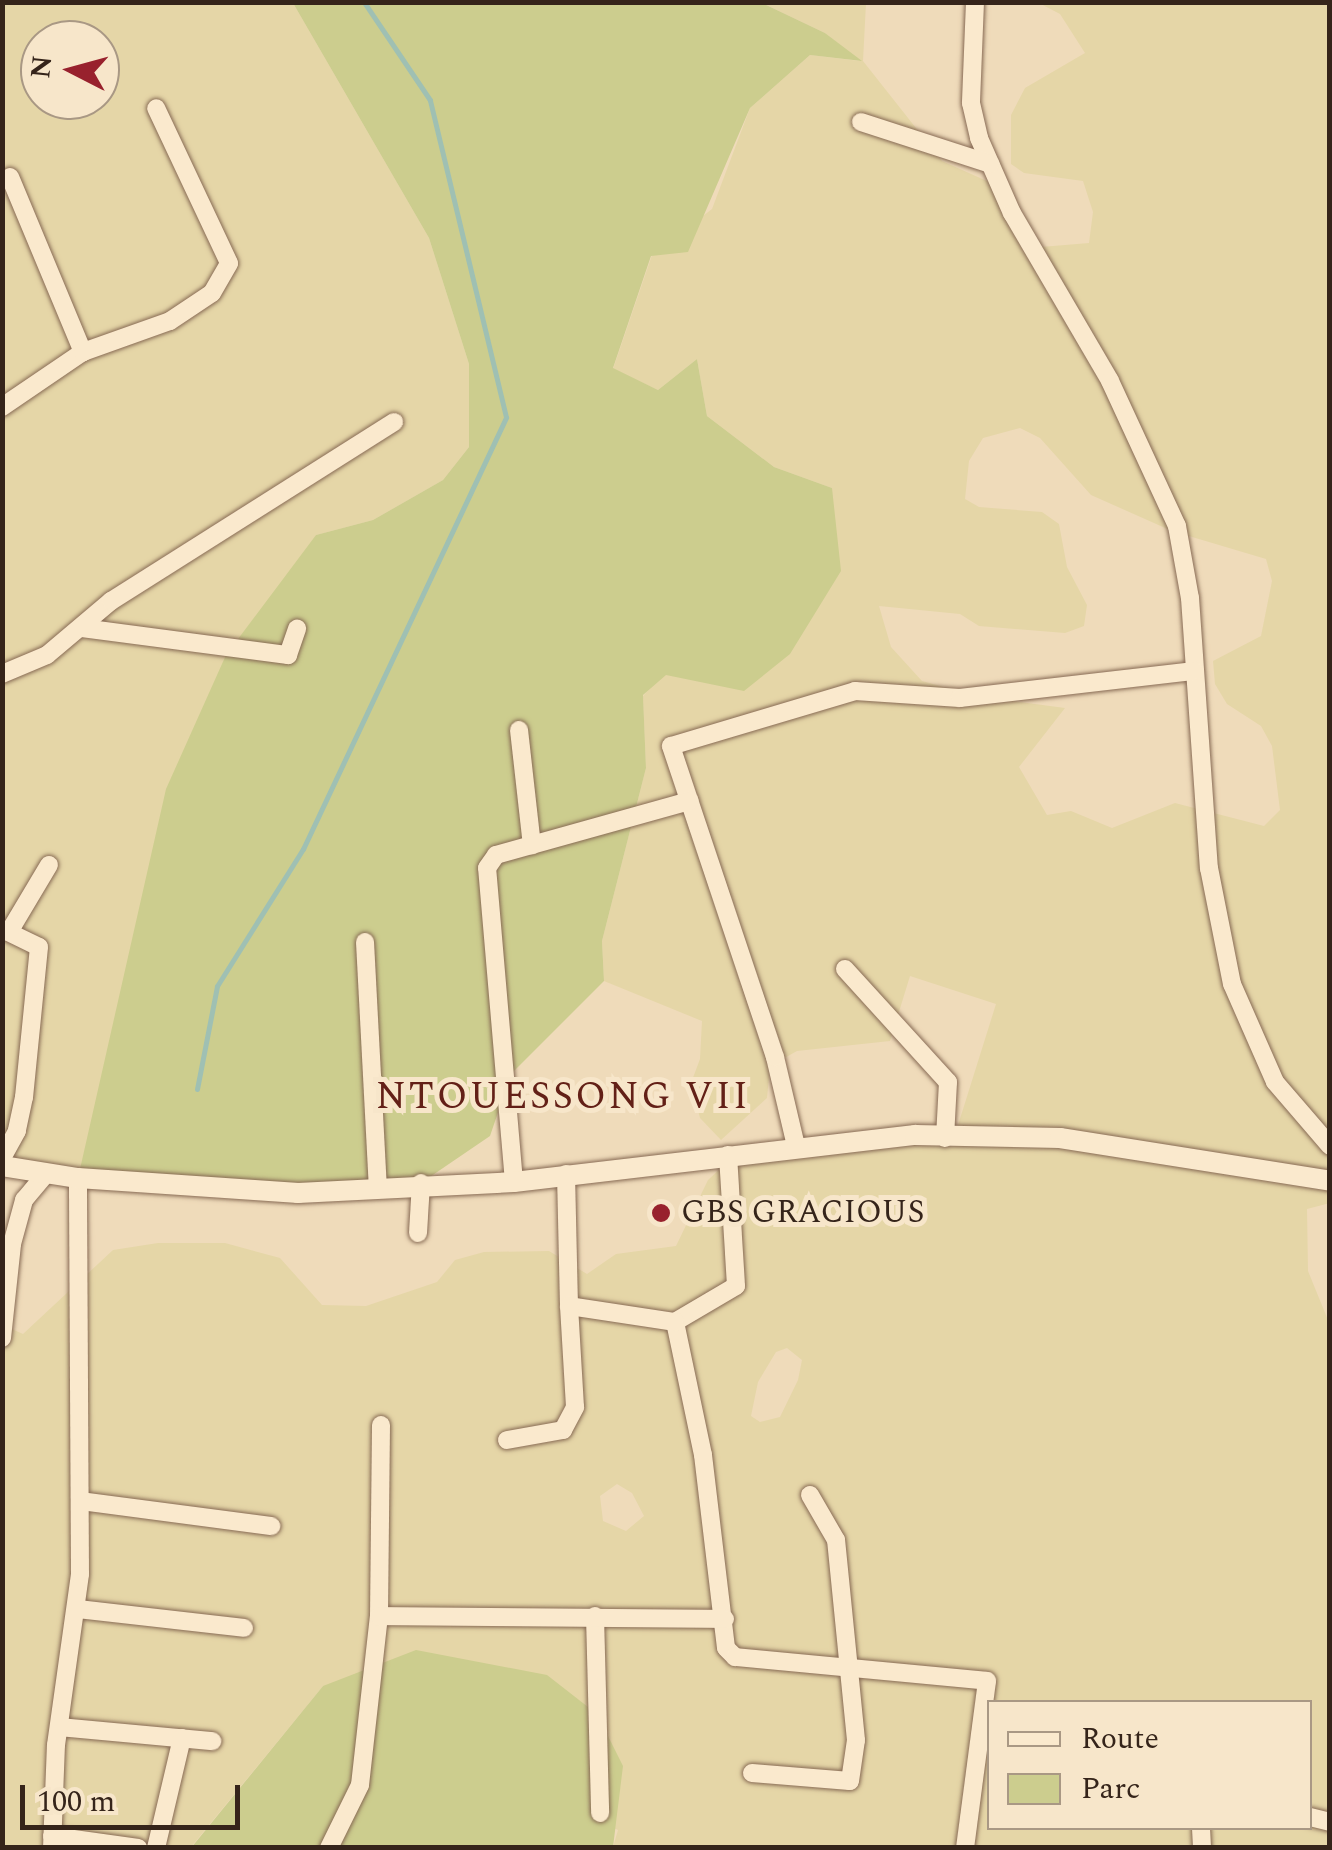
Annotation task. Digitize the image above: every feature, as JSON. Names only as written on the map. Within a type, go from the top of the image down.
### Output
[{"type":"street","points":[[975,2],[971,103],[990,164],[1168,500],[1190,598],[1210,868],[1232,984],[1275,1082],[1330,1146]]},
{"type":"street","points":[[2,407],[83,352],[170,321],[212,293],[230,264],[156,108]]},
{"type":"street","points":[[861,122],[990,164]]},
{"type":"street","points":[[10,177],[83,352]]},
{"type":"street","points":[[2,674],[47,655],[111,602],[394,422]]},
{"type":"street","points":[[82,628],[288,655],[296,629]]},
{"type":"street","points":[[796,1146],[775,1057],[672,746],[855,691],[960,698],[1194,670]]},
{"type":"street","points":[[519,730],[532,845]]},
{"type":"street","points":[[514,1182],[487,868],[496,855],[690,801]]},
{"type":"street","points":[[2,1158],[18,1131],[24,1097],[39,947],[6,930],[49,865]]},
{"type":"street","points":[[365,942],[378,1189]]},
{"type":"street","points":[[846,970],[948,1082],[946,1137]]},
{"type":"street","points":[[2,1166],[45,1175],[298,1193],[420,1183],[514,1182],[796,1146],[946,1137],[1091,1141],[1330,1181]]},
{"type":"street","points":[[569,1306],[676,1322],[736,1286],[728,1155]]},
{"type":"street","points":[[507,1440],[563,1430],[575,1407],[566,1174]]},
{"type":"street","points":[[2,1338],[12,1244],[24,1200],[45,1175]]},
{"type":"street","points":[[78,1178],[74,1324],[82,1501],[78,1608],[60,1727],[52,1842],[138,1848]]},
{"type":"street","points":[[418,1233],[420,1183]]},
{"type":"street","points":[[676,1322],[703,1455],[726,1648],[735,1657],[987,1681],[984,1772],[965,1848]]},
{"type":"street","points":[[329,1848],[360,1785],[379,1616],[381,1424]]},
{"type":"street","points":[[752,1773],[850,1782],[856,1740],[836,1540],[810,1494]]},
{"type":"street","points":[[82,1501],[271,1526]]},
{"type":"street","points":[[78,1608],[244,1628]]},
{"type":"street","points":[[379,1616],[725,1619]]},
{"type":"street","points":[[595,1616],[600,1813]]},
{"type":"street","points":[[60,1727],[212,1741]]},
{"type":"street","points":[[156,1848],[182,1738]]},
{"type":"shaded area","points":[[2,3],[293,3],[429,238],[469,364],[469,447],[443,480],[373,520],[316,535],[78,1178],[3,1166]]},
{"type":"shaded area","points":[[762,3],[866,3],[863,61],[942,161],[989,182],[1041,247],[1089,243],[1093,212],[1083,181],[1024,173],[1011,164],[1011,115],[1025,88],[1085,53],[1060,14],[1039,3],[1329,3],[1330,1203],[1307,1209],[1308,1271],[1330,1325],[1329,1847],[613,1847],[618,1830],[323,1686],[191,1847],[3,1848],[3,1325],[23,1334],[113,1250],[158,1243],[225,1243],[280,1258],[322,1305],[366,1306],[437,1282],[455,1260],[484,1252],[549,1251],[587,1274],[616,1254],[676,1246],[708,1180],[733,1157],[954,1138],[996,1004],[910,976],[890,1041],[797,1051],[770,1066],[767,1098],[721,1140],[700,1118],[691,1083],[700,1059],[702,1021],[604,981],[602,941],[646,768],[643,696],[832,488],[774,467],[707,416],[697,359],[658,390],[613,369],[652,255],[712,209],[750,108],[810,55],[860,61],[825,33]],"holes":[[[1020,428],[1040,438],[1091,495],[1172,531],[1266,559],[1272,581],[1261,636],[1213,661],[1215,684],[1227,704],[1261,726],[1272,746],[1280,810],[1264,826],[1175,803],[1112,828],[1071,811],[1047,815],[1019,767],[1065,708],[976,696],[922,681],[891,647],[879,606],[960,614],[979,626],[1065,633],[1084,626],[1087,605],[1067,567],[1059,524],[1042,512],[979,507],[965,499],[969,461],[983,438]],[[787,1348],[802,1360],[798,1380],[780,1417],[760,1422],[751,1416],[758,1382],[776,1352]],[[617,1484],[632,1493],[644,1516],[626,1531],[603,1521],[600,1496]]]},
{"type":"green space","points":[[293,3],[762,3],[825,33],[862,61],[810,55],[750,108],[688,252],[651,256],[613,368],[658,390],[697,359],[707,416],[774,467],[832,488],[841,571],[790,654],[744,691],[666,675],[643,695],[646,768],[602,941],[604,981],[511,1074],[490,1136],[421,1183],[378,1189],[78,1178],[166,789],[226,655],[316,535],[373,520],[443,480],[469,447],[469,364],[429,238]]},
{"type":"green space","points":[[416,1650],[547,1675],[597,1714],[623,1766],[613,1847],[191,1848],[323,1686]]},
{"type":"waterway","points":[[197,1089],[217,986],[303,849],[506,417],[430,100],[364,2]]},
{"type":"place","name":"GBS GRACIOUS","points":[[661,1213]]},
{"type":"district","name":"NTOUESSONG VII","points":[[563,1098]]}]
